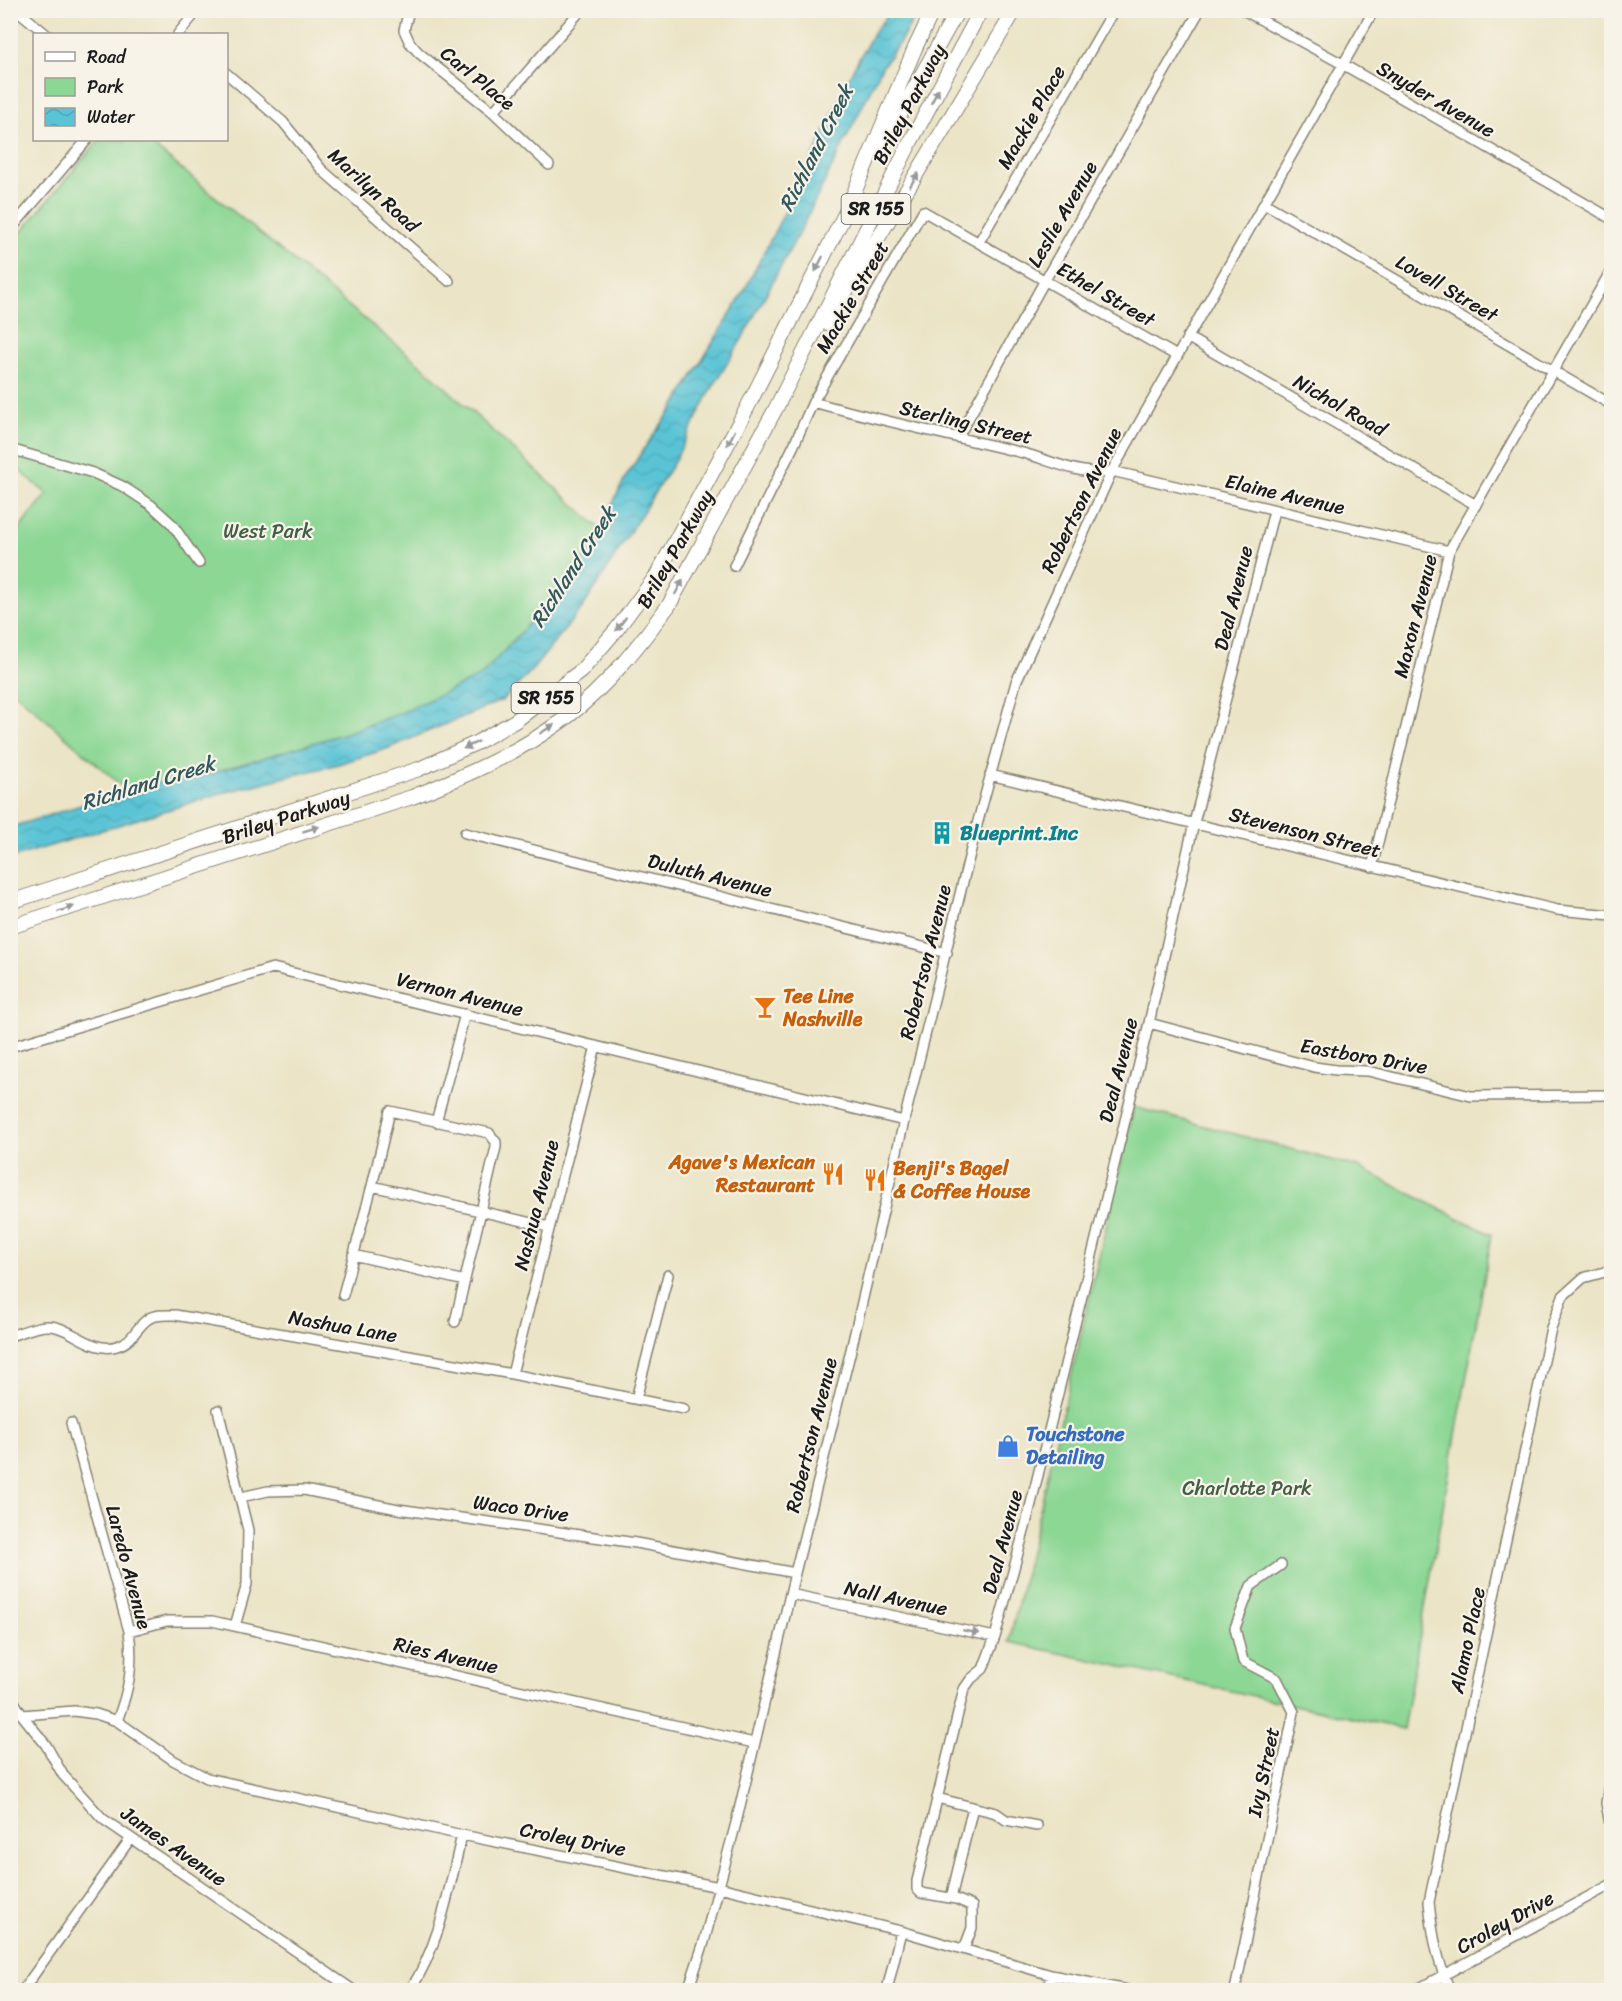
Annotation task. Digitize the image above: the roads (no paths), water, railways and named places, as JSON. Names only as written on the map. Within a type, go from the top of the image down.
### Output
[{"type":"highway","name":"Briley Parkway","points":[[10,902],[419,769],[476,743],[515,721],[581,670],[617,629],[657,575],[747,408],[846,212],[933,10]]},
{"type":"highway","points":[[846,212],[958,10]]},
{"type":"highway","name":"Briley Parkway","points":[[10,927],[412,797],[475,772],[567,717],[606,681],[669,605],[775,410],[910,142],[981,10]]},
{"type":"highway","points":[[775,410],[1014,10]]},
{"type":"street","points":[[17,10],[44,33]]},
{"type":"street","points":[[180,33],[198,10]]},
{"type":"street","name":"Carl Place","points":[[409,10],[404,30],[410,43],[419,53],[493,112],[549,165]]},
{"type":"street","points":[[493,112],[581,10]]},
{"type":"street","name":"Mackie Place","points":[[979,242],[1114,10]]},
{"type":"street","name":"Leslie Avenue","points":[[958,437],[1200,10]]},
{"type":"street","name":"Snyder Avenue","points":[[1243,10],[1611,219]]},
{"type":"street","name":"Robertson Avenue","points":[[688,1990],[719,1887],[848,1362],[904,1121],[990,776],[1016,682],[1112,471],[1374,10]]},
{"type":"street","name":"Marilyn Road","points":[[228,75],[283,122],[322,170],[449,281]]},
{"type":"street","points":[[10,230],[86,141]]},
{"type":"street","name":"Lovell Street","points":[[1264,203],[1553,369],[1611,405]]},
{"type":"street","name":"Ethel Street","points":[[923,211],[1177,356]]},
{"type":"street","name":"Mackie Street","points":[[734,566],[813,402],[923,211]]},
{"type":"street","name":"Maxon Avenue","points":[[1372,867],[1449,551],[1611,269]]},
{"type":"street","name":"Nichol Road","points":[[1187,338],[1476,505]]},
{"type":"street","name":"Sterling Street","points":[[813,402],[885,422],[958,437],[1096,474],[1112,471]]},
{"type":"street","points":[[10,449],[93,473],[122,486],[151,505],[172,524],[199,563]]},
{"type":"street","name":"Elaine Avenue","points":[[1112,471],[1449,551]]},
{"type":"street","name":"Deal Avenue","points":[[951,1899],[928,1895],[917,1889],[917,1881],[964,1689],[971,1679],[983,1669],[995,1637],[1026,1524],[1149,1023],[1194,823],[1274,511]]},
{"type":"street","name":"Stevenson Street","points":[[990,776],[1557,910],[1611,915]]},
{"type":"street","name":"Duluth Avenue","points":[[465,833],[947,953]]},
{"type":"street","name":"Vernon Avenue","points":[[10,1047],[273,968],[904,1121]]},
{"type":"street","points":[[436,1122],[465,1014]]},
{"type":"street","name":"Eastboro Drive","points":[[1149,1023],[1314,1067],[1368,1071],[1471,1096],[1611,1095]]},
{"type":"street","name":"Nashua Avenue","points":[[512,1374],[596,1046]]},
{"type":"street","points":[[343,1295],[390,1111],[489,1133],[496,1142],[455,1322]]},
{"type":"street","points":[[372,1186],[549,1227]]},
{"type":"street","points":[[353,1255],[465,1281]]},
{"type":"street","name":"Alamo Place","points":[[1450,1990],[1443,1976],[1432,1938],[1429,1902],[1551,1328],[1563,1296],[1583,1278],[1611,1270]]},
{"type":"street","points":[[636,1399],[668,1275]]},
{"type":"street","name":"Nashua Lane","points":[[10,1336],[37,1328],[55,1326],[98,1346],[115,1347],[131,1339],[147,1319],[175,1314],[512,1374],[684,1409]]},
{"type":"street","points":[[218,1410],[248,1530],[248,1584],[235,1626]]},
{"type":"street","name":"Laredo Avenue","points":[[71,1423],[129,1631],[132,1652],[128,1690],[117,1721]]},
{"type":"street","name":"Waco Drive","points":[[241,1497],[268,1491],[304,1490],[398,1509],[636,1543],[795,1572]]},
{"type":"street","name":"Ivy Street","points":[[1235,1990],[1294,1712],[1277,1679],[1243,1661],[1235,1628],[1251,1586],[1281,1565]]},
{"type":"street","name":"Nall Avenue","points":[[790,1594],[995,1637]]},
{"type":"street","name":"Ries Avenue","points":[[129,1631],[167,1621],[192,1620],[235,1626],[754,1743]]},
{"type":"street","name":"James Avenue","points":[[10,1695],[22,1715],[46,1745],[63,1775],[103,1819],[353,1990]]},
{"type":"street","name":"Croley Drive","points":[[22,1715],[74,1711],[96,1714],[117,1721],[173,1760],[207,1778],[462,1835],[719,1887],[901,1931],[1051,1975],[1127,1990]]},
{"type":"street","points":[[1611,1769],[1606,1803],[1611,1835]]},
{"type":"street","points":[[937,1798],[996,1813],[1006,1820],[1037,1826]]},
{"type":"street","points":[[964,1949],[972,1928],[972,1906],[966,1902],[951,1899],[973,1807]]},
{"type":"street","points":[[410,1990],[423,1972],[443,1916],[462,1835]]},
{"type":"street","points":[[23,1990],[130,1838]]},
{"type":"street","name":"Croley Drive","points":[[1416,1990],[1611,1884]]},
{"type":"street","points":[[887,1990],[901,1931]]},
{"type":"street","points":[[1048,1990],[1051,1975]]},
{"type":"water","points":[[892,10],[919,11],[882,67],[800,231],[742,339],[711,390],[674,462],[585,604],[534,668],[503,700],[386,749],[335,765],[226,792],[11,858],[11,827],[145,785],[205,775],[346,733],[400,713],[481,676],[553,597],[588,554],[625,478],[674,407],[744,291],[812,159],[854,67],[876,29]]},
{"type":"place","name":"Blueprint.Inc","points":[[942,833]]},
{"type":"place","name":"Tee Line Nashville","points":[[765,1007]]},
{"type":"place","name":"Agave's Mexican Restaurant","points":[[833,1174]]},
{"type":"place","name":"Benji's Bagel & Coffee House","points":[[875,1180]]},
{"type":"place","name":"Touchstone Detailing","points":[[1008,1446]]},
{"type":"water label","name":"Richland Creek","points":[[816,148]]},
{"type":"water label","name":"Richland Creek","points":[[573,567]]},
{"type":"water label","name":"Richland Creek","points":[[148,783]]},
{"type":"park label","name":"West Park","points":[[268,531]]},
{"type":"park label","name":"Charlotte Park","points":[[1247,1488]]}]
